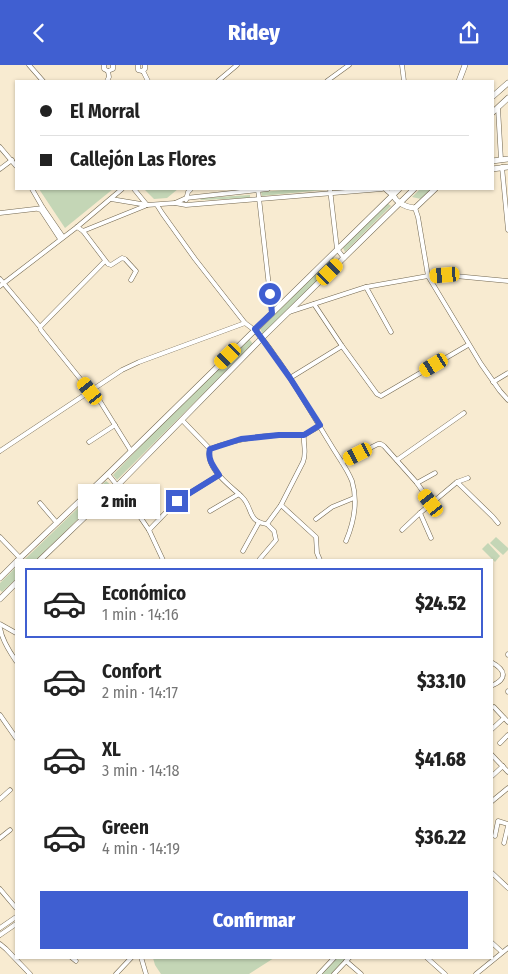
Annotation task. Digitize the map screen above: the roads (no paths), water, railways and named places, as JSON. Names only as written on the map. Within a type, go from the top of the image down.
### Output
[{"type":"main road","points":[[459,80],[464,65]]},
{"type":"main road","points":[[494,95],[508,83]]},
{"type":"main road","points":[[494,111],[508,98]]},
{"type":"main road","points":[[494,161],[508,159]]},
{"type":"main road","points":[[494,169],[508,167]]},
{"type":"main road","points":[[392,190],[392,195],[399,203],[406,207],[415,208],[434,190]]},
{"type":"main road","points":[[19,559],[398,190]]},
{"type":"main road","points":[[41,559],[117,486],[262,338],[413,190]]},
{"type":"main road","points":[[0,578],[15,563]]},
{"type":"main road","points":[[1,596],[15,584]]},
{"type":"street","points":[[29,65],[42,80]]},
{"type":"street","points":[[104,65],[104,69],[108,71],[108,80]]},
{"type":"street","points":[[108,71],[113,69],[114,65]]},
{"type":"street","points":[[138,65],[138,70],[143,71],[148,80]]},
{"type":"street","points":[[143,71],[146,68],[145,65]]},
{"type":"street","points":[[219,80],[237,65]]},
{"type":"street","points":[[328,80],[349,65]]},
{"type":"street","points":[[402,65],[404,80]]},
{"type":"street","points":[[498,108],[501,159]]},
{"type":"street","points":[[0,147],[15,164]]},
{"type":"street","points":[[0,169],[12,160]]},
{"type":"street","points":[[502,167],[508,230]]},
{"type":"street","points":[[32,190],[41,210],[62,238]]},
{"type":"street","points":[[2,285],[77,227],[121,190]]},
{"type":"street","points":[[135,190],[147,205]]},
{"type":"street","points":[[186,205],[186,198],[190,190]]},
{"type":"street","points":[[175,203],[186,198],[251,190]]},
{"type":"street","points":[[259,190],[272,313]]},
{"type":"street","points":[[111,199],[147,205],[175,203],[186,205],[357,190]]},
{"type":"street","points":[[385,190],[392,195]]},
{"type":"street","points":[[330,191],[337,249],[344,258]]},
{"type":"street","points":[[83,231],[147,205]]},
{"type":"street","points":[[158,205],[195,259],[246,323],[255,329],[262,338],[290,378],[342,461],[352,482],[355,513],[352,528],[346,541]]},
{"type":"street","points":[[0,213],[40,208]]},
{"type":"street","points":[[415,208],[428,276],[468,345],[493,382],[508,399]]},
{"type":"street","points":[[77,227],[83,231],[105,261],[111,265],[122,258],[125,259],[136,271],[131,281]]},
{"type":"street","points":[[40,327],[105,261]]},
{"type":"street","points":[[289,313],[366,287],[428,276],[445,275],[508,281]]},
{"type":"street","points":[[0,279],[2,285],[40,327],[91,391],[131,451]]},
{"type":"street","points":[[366,287],[391,332]]},
{"type":"street","points":[[314,304],[376,394],[381,397],[468,345]]},
{"type":"street","points":[[0,451],[122,370],[246,323]]},
{"type":"street","points":[[290,378],[342,346]]},
{"type":"street","points":[[493,382],[508,373]]},
{"type":"street","points":[[397,460],[464,413]]},
{"type":"street","points":[[182,420],[210,449]]},
{"type":"street","points":[[89,442],[115,425]]},
{"type":"street","points":[[210,449],[241,439],[279,435],[304,435],[320,425]]},
{"type":"street","points":[[268,524],[281,505],[305,457],[304,435]]},
{"type":"street","points":[[342,461],[378,444],[384,446],[417,483],[431,503]]},
{"type":"street","points":[[210,449],[209,459],[222,480],[244,498],[251,516],[264,525],[268,524],[274,531],[276,540],[260,559]]},
{"type":"street","points":[[417,483],[434,473]]},
{"type":"street","points":[[108,474],[149,530],[164,559]]},
{"type":"street","points":[[149,530],[177,501],[219,475]]},
{"type":"street","points":[[402,530],[457,482],[468,478]]},
{"type":"street","points":[[457,482],[498,523]]},
{"type":"street","points":[[210,511],[239,494]]},
{"type":"street","points":[[316,519],[332,507],[354,498]]},
{"type":"street","points":[[40,503],[57,523]]},
{"type":"street","points":[[281,505],[316,537],[317,553],[320,559]]},
{"type":"street","points":[[420,513],[431,539]]},
{"type":"street","points":[[243,551],[259,522]]},
{"type":"street","points":[[0,537],[17,559]]},
{"type":"street","points":[[0,624],[15,632]]},
{"type":"street","points":[[0,628],[9,651],[15,660]]},
{"type":"street","points":[[493,663],[502,669],[504,674],[503,679],[498,684],[493,685]]},
{"type":"street","points":[[494,707],[508,722]]},
{"type":"street","points":[[0,715],[15,737]]},
{"type":"street","points":[[493,728],[504,718]]},
{"type":"street","points":[[500,743],[508,735]]},
{"type":"street","points":[[493,756],[508,772]]},
{"type":"street","points":[[493,775],[503,766]]},
{"type":"street","points":[[493,800],[508,788]]},
{"type":"street","points":[[0,799],[10,790]]},
{"type":"street","points":[[494,836],[498,821],[508,825],[504,843]]},
{"type":"street","points":[[0,838],[10,830]]},
{"type":"street","points":[[493,873],[508,888]]},
{"type":"street","points":[[1,891],[15,907]]},
{"type":"street","points":[[0,928],[15,918]]},
{"type":"street","points":[[0,935],[15,925]]},
{"type":"street","points":[[0,944],[15,958]]},
{"type":"street","points":[[493,944],[502,952]]},
{"type":"street","points":[[476,974],[508,948]]},
{"type":"street","points":[[16,959],[30,974]]},
{"type":"street","points":[[116,974],[130,959]]},
{"type":"street","points":[[142,959],[146,974]]},
{"type":"street","points":[[319,974],[333,959]]},
{"type":"street","points":[[334,974],[348,959],[361,974]]},
{"type":"street","points":[[428,959],[446,974]]}]
